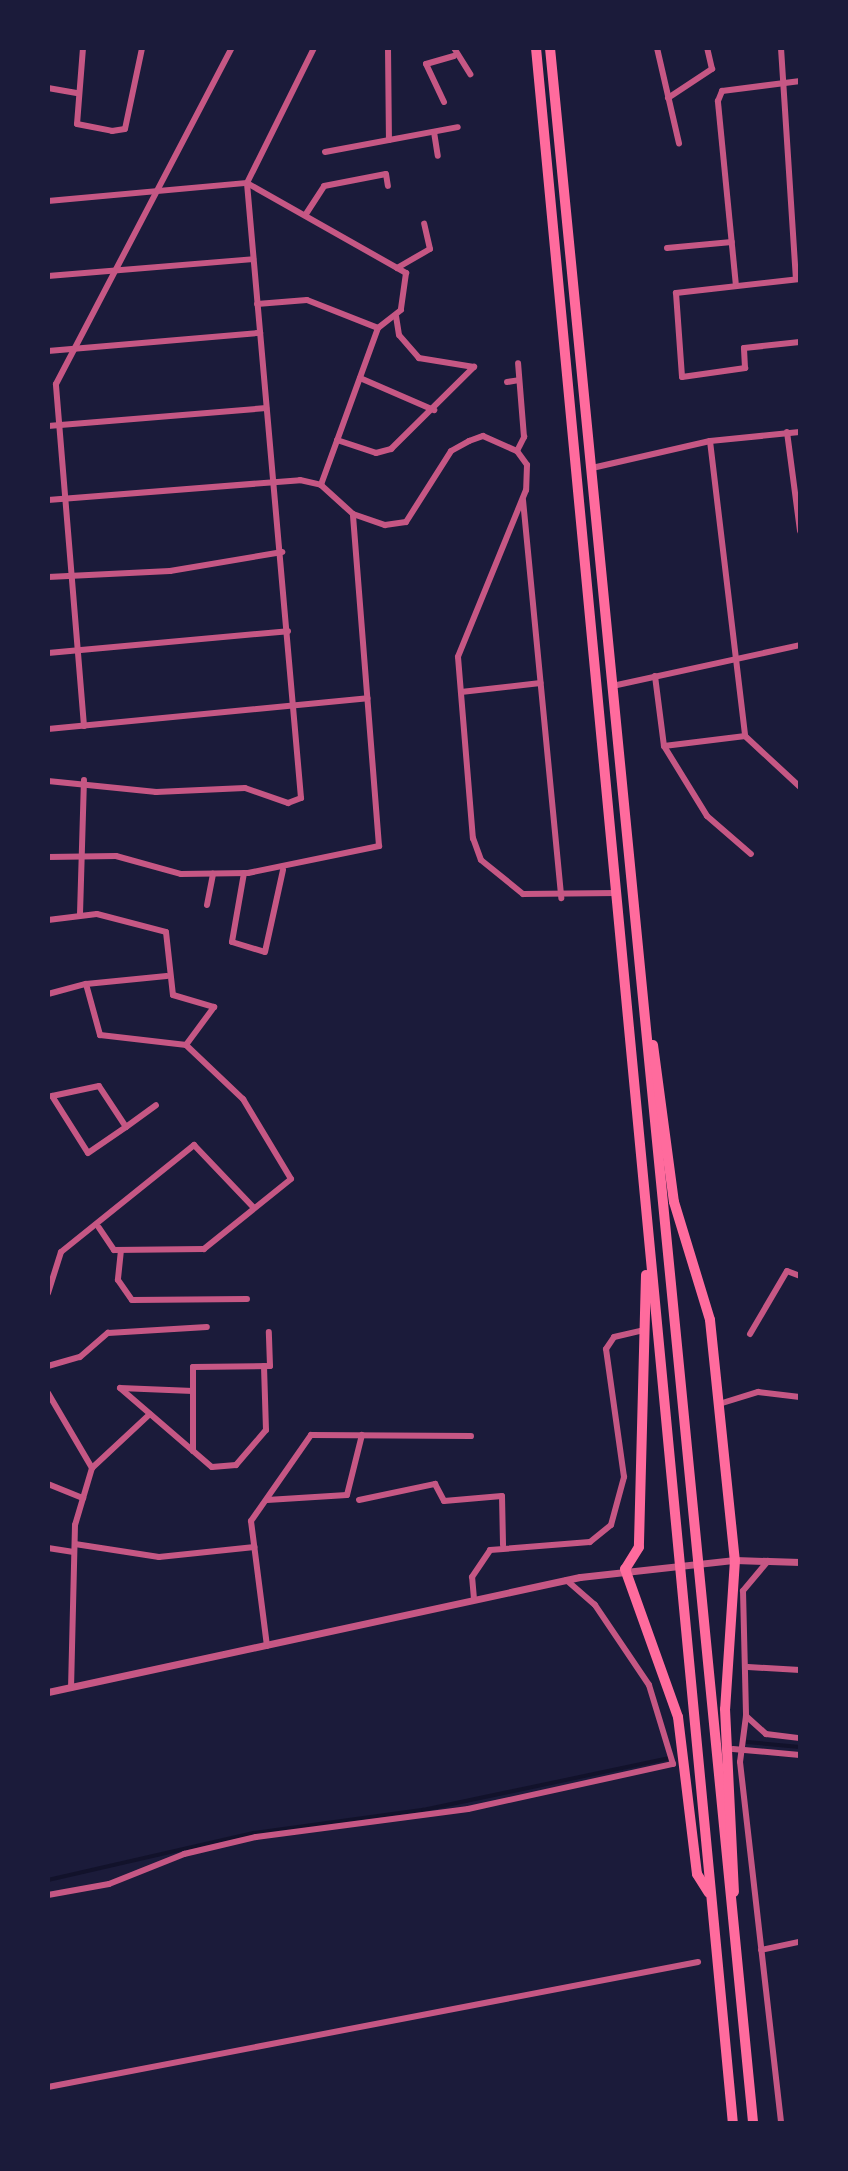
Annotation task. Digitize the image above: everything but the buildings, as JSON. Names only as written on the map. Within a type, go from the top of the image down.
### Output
[{"type":"highway","points":[[537,53],[648,1254],[733,2123]]},
{"type":"highway","points":[[551,53],[617,685],[645,1012],[753,2123]]},
{"type":"highway","points":[[645,1012],[662,1083],[674,1202],[710,1320],[735,1560],[725,1709],[732,1919]]},
{"type":"highway","points":[[648,1254],[640,1331],[639,1547],[625,1569],[678,1717],[697,1874],[710,1894]]},
{"type":"street","points":[[83,48],[77,93],[77,124],[125,129],[142,48]]},
{"type":"street","points":[[84,726],[68,498],[56,384],[232,48]]},
{"type":"street","points":[[48,781],[84,780],[156,792],[245,788],[288,803],[301,798],[282,552],[247,183],[314,48]]},
{"type":"street","points":[[388,48],[389,140]]},
{"type":"street","points":[[657,48],[679,143]]},
{"type":"street","points":[[668,98],[712,69],[707,48]]},
{"type":"street","points":[[781,48],[780,83],[798,279],[676,293],[682,377],[745,368],[744,348],[800,342]]},
{"type":"street","points":[[444,102],[426,64],[454,52],[470,74]]},
{"type":"street","points":[[736,286],[718,101],[722,91],[800,81]]},
{"type":"street","points":[[48,88],[77,93]]},
{"type":"street","points":[[325,152],[458,127]]},
{"type":"street","points":[[434,132],[438,156]]},
{"type":"street","points":[[306,214],[324,186],[386,174],[388,186]]},
{"type":"street","points":[[48,201],[247,183],[406,273],[396,316],[399,335],[419,358],[474,367],[434,410],[376,453],[337,440]]},
{"type":"street","points":[[397,268],[430,249],[424,224]]},
{"type":"street","points":[[667,248],[732,242]]},
{"type":"street","points":[[48,276],[253,259]]},
{"type":"street","points":[[257,304],[307,300],[378,328]]},
{"type":"street","points":[[321,485],[378,328],[396,316]]},
{"type":"street","points":[[48,351],[260,333]]},
{"type":"street","points":[[517,451],[524,437],[518,363]]},
{"type":"street","points":[[360,378],[434,410]]},
{"type":"street","points":[[507,382],[519,380]]},
{"type":"street","points":[[48,426],[266,408]]},
{"type":"street","points":[[787,432],[800,531]]},
{"type":"street","points":[[592,468],[710,441],[800,432]]},
{"type":"street","points":[[48,500],[273,482],[321,485],[353,514],[385,525],[406,522],[451,451],[483,436],[517,451],[527,465],[523,499],[561,898]]},
{"type":"street","points":[[710,441],[731,660],[745,736],[800,787]]},
{"type":"street","points":[[523,499],[464,637],[461,692],[473,838],[481,860],[523,894],[561,898],[617,893]]},
{"type":"street","points":[[48,857],[86,855],[213,874],[244,873],[283,870],[379,846],[353,514]]},
{"type":"street","points":[[48,577],[170,571],[282,552]]},
{"type":"street","points":[[48,653],[288,631]]},
{"type":"street","points":[[617,685],[800,645]]},
{"type":"street","points":[[655,676],[664,746],[707,816],[751,854]]},
{"type":"street","points":[[461,692],[540,683]]},
{"type":"street","points":[[48,729],[294,708],[368,698]]},
{"type":"street","points":[[664,746],[745,736]]},
{"type":"street","points":[[80,914],[86,855],[84,780]]},
{"type":"street","points":[[244,873],[232,942],[265,952],[283,870]]},
{"type":"street","points":[[207,905],[213,874]]},
{"type":"street","points":[[48,920],[80,914],[166,932],[167,976],[173,995],[214,1007],[186,1045]]},
{"type":"street","points":[[48,994],[86,984],[167,976]]},
{"type":"street","points":[[86,984],[100,1035],[186,1045],[243,1099],[291,1179],[204,1249],[121,1250],[99,1228]]},
{"type":"street","points":[[126,1127],[99,1086],[50,1093],[88,1153],[126,1127],[156,1105]]},
{"type":"street","points":[[48,1293],[61,1252],[99,1228],[194,1145],[254,1208]]},
{"type":"street","points":[[121,1250],[118,1280],[132,1300],[247,1299]]},
{"type":"street","points":[[750,1334],[787,1271],[800,1276]]},
{"type":"street","points":[[48,1366],[80,1357],[108,1333],[207,1327]]},
{"type":"street","points":[[474,1599],[478,1563],[503,1545],[590,1542],[611,1525],[624,1477],[606,1349],[614,1337],[640,1331]]},
{"type":"street","points":[[193,1391],[120,1388],[212,1467],[236,1465],[266,1430],[264,1366],[269,1332]]},
{"type":"street","points":[[193,1451],[193,1367],[264,1366]]},
{"type":"street","points":[[719,1404],[758,1392],[800,1397]]},
{"type":"street","points":[[48,1395],[92,1468]]},
{"type":"street","points":[[71,1688],[74,1552],[83,1498],[92,1468],[150,1414]]},
{"type":"street","points":[[267,1646],[251,1521],[311,1435],[471,1436]]},
{"type":"street","points":[[267,1500],[347,1495],[362,1435]]},
{"type":"street","points":[[48,1484],[83,1498]]},
{"type":"street","points":[[359,1500],[435,1484],[444,1501],[502,1496],[503,1545]]},
{"type":"street","points":[[75,1544],[159,1557],[254,1547]]},
{"type":"street","points":[[48,1548],[74,1552]]},
{"type":"street","points":[[48,1692],[625,1569],[735,1560],[800,1562]]},
{"type":"street","points":[[768,1561],[743,1591],[748,1667],[742,1748],[781,2123]]},
{"type":"street","points":[[48,1895],[109,1884],[184,1854],[256,1837],[468,1809],[673,1764],[649,1685],[595,1605],[566,1580]]},
{"type":"street","points":[[748,1667],[800,1670]]},
{"type":"street","points":[[746,1716],[766,1734],[800,1738]]},
{"type":"street","points":[[733,1749],[800,1755]]},
{"type":"street","points":[[761,1950],[800,1942]]},
{"type":"street","points":[[48,2087],[698,1962]]},
{"type":"waterway","points":[[747,1742],[800,1747]]},
{"type":"waterway","points":[[48,1880],[254,1833],[423,1810],[670,1758]]}]
